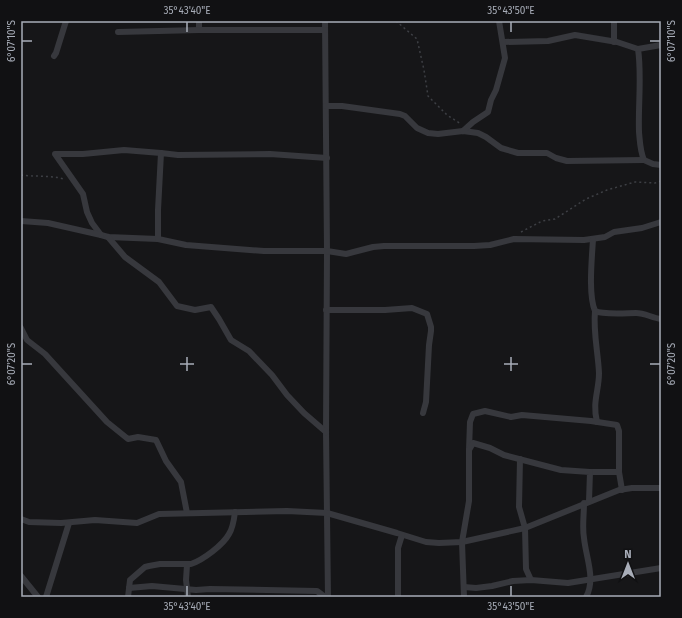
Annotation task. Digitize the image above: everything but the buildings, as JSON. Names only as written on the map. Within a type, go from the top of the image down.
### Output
[{"type":"street","points":[[54,56],[66,21]]},
{"type":"street","points":[[199,21],[199,30]]},
{"type":"street","points":[[325,21],[327,158],[327,597]]},
{"type":"street","points":[[326,106],[342,106],[400,114],[417,128],[431,133],[438,134],[465,129],[488,112],[496,90],[505,58],[500,21]]},
{"type":"street","points":[[614,21],[614,42]]},
{"type":"street","points":[[118,32],[199,30],[325,30]]},
{"type":"street","points":[[503,42],[548,41],[575,35],[614,42],[638,49],[661,46]]},
{"type":"street","points":[[638,49],[640,61],[639,121],[641,154],[644,160]]},
{"type":"street","points":[[465,129],[483,135],[499,147],[513,152],[547,153],[556,158],[567,161],[644,160],[661,165]]},
{"type":"street","points":[[326,432],[304,413],[287,395],[272,374],[249,351],[230,340],[211,307],[195,310],[177,306],[159,282],[125,258],[94,227],[89,218],[83,194],[56,154],[82,154],[124,150],[178,155],[270,154],[327,158]]},
{"type":"street","points":[[158,239],[161,153]]},
{"type":"street","points":[[21,221],[48,223],[104,236],[158,239],[186,245],[240,250],[327,251],[350,253],[373,247],[384,246],[474,246],[510,239],[584,240],[605,237],[614,232],[642,228],[661,222]]},
{"type":"street","points":[[593,239],[591,284],[593,304],[596,311],[594,321],[599,374],[595,401],[597,422]]},
{"type":"street","points":[[326,310],[385,310],[412,308],[427,314],[431,331],[426,402],[423,413]]},
{"type":"street","points":[[596,311],[605,313],[619,312],[642,314],[661,319]]},
{"type":"street","points":[[21,328],[27,340],[45,354],[107,422],[128,439],[138,437],[156,440],[166,461],[181,482],[187,513]]},
{"type":"street","points":[[464,597],[462,542],[469,501],[470,422],[473,414],[485,411],[511,417],[522,415],[617,425],[619,430],[619,472],[622,490]]},
{"type":"street","points":[[469,450],[473,443],[490,448],[504,455],[561,470],[619,472]]},
{"type":"street","points":[[520,459],[519,508],[525,528],[526,569],[531,580]]},
{"type":"street","points":[[586,597],[590,589],[591,580],[584,538],[590,472]]},
{"type":"street","points":[[21,519],[29,522],[69,523],[95,520],[137,523],[159,514],[287,511],[328,513],[433,543],[462,542],[525,528],[587,502],[622,490],[632,488],[661,488]]},
{"type":"street","points":[[128,597],[130,580],[145,567],[160,564],[187,565],[195,563],[215,549],[226,539],[231,530],[235,512]]},
{"type":"street","points":[[46,597],[69,523]]},
{"type":"street","points":[[398,597],[398,548],[402,534]]},
{"type":"street","points":[[187,565],[186,580],[188,597]]},
{"type":"street","points":[[464,587],[476,588],[513,581],[531,580],[568,583],[661,568]]},
{"type":"street","points":[[21,576],[38,597]]},
{"type":"street","points":[[129,588],[152,586],[187,590],[317,591],[327,597]]},
{"type":"path","points":[[396,21],[416,39],[424,70],[428,96],[447,115],[465,129]]},
{"type":"path","points":[[21,175],[44,176],[74,181]]},
{"type":"path","points":[[510,239],[542,221],[555,219],[586,199],[607,190],[635,182],[655,183],[661,181]]}]
